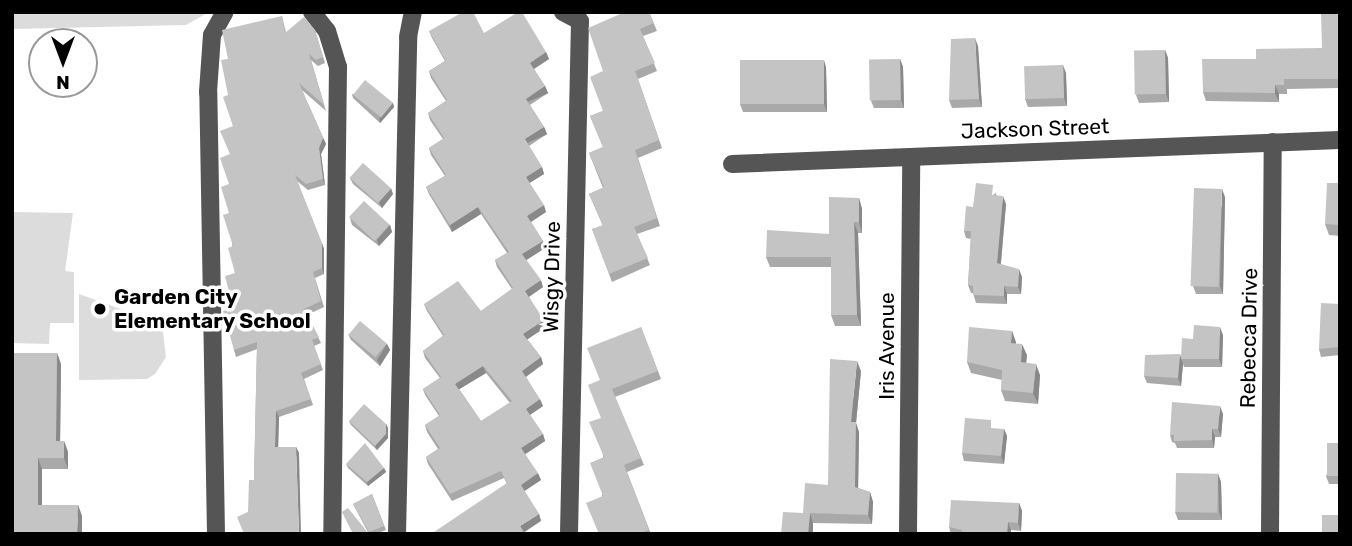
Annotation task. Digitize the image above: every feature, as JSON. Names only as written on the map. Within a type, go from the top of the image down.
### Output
[{"type":"street","points":[[216,534],[208,92],[212,35],[225,12]]},
{"type":"street","points":[[312,12],[327,31],[338,67],[332,534]]},
{"type":"street","points":[[397,534],[408,37],[413,12]]},
{"type":"street","name":"Wisgy Drive","points":[[563,12],[580,20],[569,534]]},
{"type":"street","name":"Jackson Street","points":[[732,164],[1340,140]]},
{"type":"street","name":"Rebecca Drive","points":[[1270,534],[1273,142]]},
{"type":"street","name":"Iris Avenue","points":[[908,534],[911,158]]},
{"type":"shaded area","points":[[12,12],[209,12],[186,25],[12,29]]},
{"type":"shaded area","points":[[12,212],[73,213],[65,271],[74,272],[74,323],[50,323],[49,344],[12,343]]},
{"type":"shaded area","points":[[79,294],[162,324],[166,357],[155,374],[147,379],[79,380]]},
{"type":"building","points":[[463,12],[473,12],[484,33],[522,12],[546,52],[530,63],[545,86],[526,99],[544,127],[525,139],[542,167],[526,177],[544,205],[527,216],[543,241],[522,254],[541,280],[525,291],[544,320],[523,334],[541,357],[522,371],[540,399],[526,409],[543,434],[521,448],[538,473],[521,485],[539,514],[520,526],[525,534],[431,534],[507,483],[501,471],[450,494],[426,457],[440,448],[425,425],[440,415],[423,389],[441,377],[423,351],[444,335],[424,304],[458,281],[481,311],[513,288],[495,260],[509,252],[478,207],[450,225],[426,187],[446,175],[429,148],[444,138],[428,113],[447,100],[429,71],[446,61],[429,31]],"holes":[[[483,366],[512,401],[481,421],[455,384]]]},
{"type":"building","points":[[625,12],[649,12],[654,23],[640,29],[655,63],[635,71],[659,140],[635,150],[657,218],[634,227],[648,258],[609,274],[592,229],[603,225],[589,194],[604,187],[589,153],[603,147],[590,116],[603,111],[590,77],[603,71],[588,28]]},
{"type":"building","points":[[1321,13],[1340,13],[1340,84],[1338,79],[1284,79],[1284,85],[1275,85],[1275,93],[1203,92],[1202,59],[1256,59],[1256,49],[1322,48]]},
{"type":"building","points":[[282,16],[285,33],[304,17],[315,30],[323,57],[316,60],[309,54],[324,105],[299,83],[323,138],[319,148],[323,179],[306,184],[295,175],[322,243],[322,268],[313,272],[321,301],[304,309],[319,337],[312,340],[321,364],[301,373],[311,399],[276,411],[275,447],[296,447],[299,534],[244,534],[237,517],[248,512],[249,480],[254,480],[257,342],[234,350],[223,311],[233,308],[225,276],[235,273],[228,248],[233,246],[223,215],[229,213],[221,187],[229,184],[220,158],[230,154],[220,131],[233,126],[223,97],[228,95],[221,60],[228,59],[222,30]]},
{"type":"building","points":[[975,38],[979,99],[949,100],[951,39]]},
{"type":"building","points":[[1165,50],[1166,94],[1135,95],[1134,51]]},
{"type":"building","points":[[900,59],[901,100],[870,101],[869,60]]},
{"type":"building","points":[[740,60],[824,60],[824,104],[740,104]]},
{"type":"building","points":[[1063,65],[1064,98],[1025,99],[1024,66]]},
{"type":"building","points":[[365,80],[393,103],[381,117],[353,95]]},
{"type":"building","points":[[363,163],[391,188],[378,203],[350,178]]},
{"type":"building","points":[[976,183],[993,185],[992,195],[1003,196],[997,263],[1019,269],[1018,287],[1004,286],[1004,296],[973,295],[973,286],[968,285],[971,231],[964,231],[966,206],[973,207]]},
{"type":"building","points":[[1327,183],[1340,183],[1340,225],[1325,224]]},
{"type":"building","points":[[1194,188],[1222,189],[1219,287],[1191,286]]},
{"type":"building","points":[[829,197],[859,198],[859,222],[854,222],[857,315],[831,315],[831,257],[766,257],[767,230],[829,234]]},
{"type":"building","points":[[364,201],[390,225],[375,241],[349,217]]},
{"type":"building","points":[[1321,303],[1340,304],[1340,347],[1319,349]]},
{"type":"building","points":[[360,321],[387,343],[375,357],[348,335]]},
{"type":"building","points":[[1194,325],[1220,327],[1219,359],[1181,359],[1182,338],[1193,339]]},
{"type":"building","points":[[641,327],[658,371],[612,389],[641,458],[624,465],[649,530],[639,534],[599,534],[586,503],[603,496],[590,463],[604,457],[589,422],[601,418],[588,385],[600,380],[587,348]]},
{"type":"building","points":[[969,327],[1012,331],[1011,343],[1022,344],[1021,362],[1036,364],[1033,393],[1001,390],[1002,370],[967,362]]},
{"type":"building","name":"Garden City Elementary School","points":[[12,353],[57,353],[56,441],[64,441],[64,458],[38,458],[38,505],[78,505],[77,534],[12,534]]},
{"type":"building","points":[[1180,354],[1178,378],[1144,376],[1145,355]]},
{"type":"building","points":[[830,359],[857,361],[851,422],[856,422],[855,487],[870,492],[868,515],[810,513],[808,534],[781,534],[783,512],[803,513],[805,483],[828,485]]},
{"type":"building","points":[[1172,402],[1220,406],[1218,429],[1212,429],[1212,440],[1174,441],[1174,435],[1170,435]]},
{"type":"building","points":[[364,404],[386,424],[386,434],[375,446],[349,421]]},
{"type":"building","points":[[965,418],[991,420],[991,428],[1004,429],[1001,456],[962,453]]},
{"type":"building","points":[[365,443],[384,468],[367,482],[346,464]]},
{"type":"building","points":[[1327,443],[1340,443],[1340,476],[1327,476]]},
{"type":"building","points":[[1176,473],[1218,474],[1217,513],[1175,512]]},
{"type":"building","points":[[372,494],[384,526],[369,532],[353,504]]},
{"type":"building","points":[[951,500],[1019,503],[1018,523],[1008,522],[1007,533],[961,534],[962,530],[949,527]]},
{"type":"building","points":[[348,508],[369,534],[353,534],[342,512]]},
{"type":"building","points":[[1322,515],[1340,515],[1340,534],[1322,534]]},
{"type":"place","name":"Garden City Elementary School","points":[[100,309]]}]
